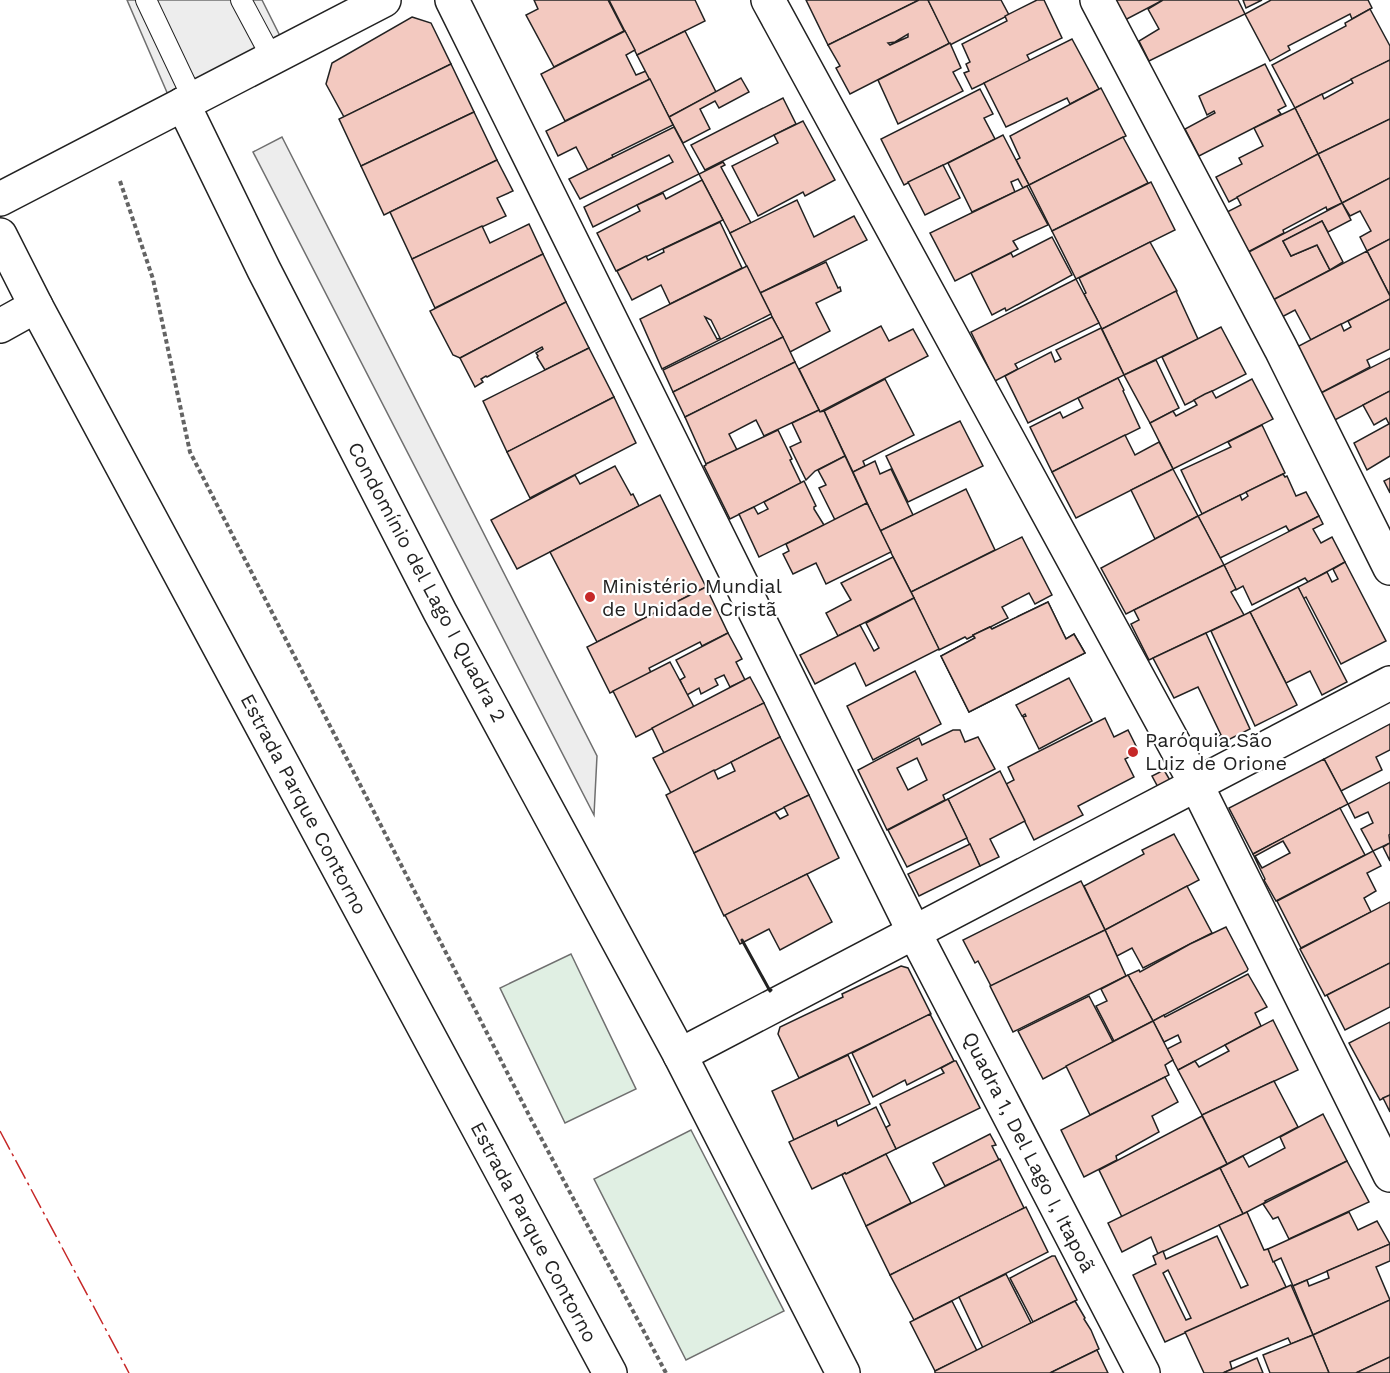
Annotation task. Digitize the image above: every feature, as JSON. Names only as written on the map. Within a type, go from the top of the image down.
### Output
[{"type":"street","points":[[0,200],[384,0]]},
{"type":"street","name":"Quadra 1, Del Lago I, Itapoã","points":[[452,0],[914,932],[1143,1373]]},
{"type":"street","points":[[768,0],[1196,784],[1390,1175]]},
{"type":"street","points":[[1097,0],[1281,349],[1390,568]]},
{"type":"street","name":"Condomínio del Lago I Quadra 2","points":[[188,102],[264,270],[440,612],[680,1055],[843,1373]]},
{"type":"street","name":"Estrada Parque Contorno","points":[[0,235],[36,306],[610,1373]]},
{"type":"street","points":[[0,326],[36,306]]},
{"type":"street","points":[[680,1055],[1390,683]]},
{"type":"lane","points":[[146,0],[188,102]]},
{"type":"lane","points":[[241,0],[272,58]]},
{"type":"path","points":[[107,144],[153,279],[190,452],[532,1121],[666,1373]]},
{"type":"green space","points":[[571,954],[636,1089],[565,1123],[500,988]]},
{"type":"green space","points":[[691,1130],[784,1311],[686,1360],[594,1179]]},
{"type":"shaded area","points":[[127,0],[262,0],[286,48],[172,104]]},
{"type":"shaded area","points":[[282,137],[597,756],[594,815],[253,152]]},
{"type":"building","points":[[534,0],[608,0],[624,31],[554,67],[526,15],[538,9]]},
{"type":"building","points":[[609,0],[695,0],[705,21],[637,55]]},
{"type":"building","points":[[806,0],[919,0],[828,45]]},
{"type":"building","points":[[919,0],[928,0],[950,43],[850,94],[836,68],[840,66],[828,45]],"holes":[[[908,34],[908,37],[890,45],[888,43],[895,42]]]},
{"type":"building","points":[[928,0],[1001,0],[1009,15],[950,45]]},
{"type":"building","points":[[1037,0],[1044,0],[1062,38],[1027,55],[1030,61],[972,89],[964,73],[969,71],[966,64],[970,62],[962,44],[1007,21],[1005,16]]},
{"type":"building","points":[[1115,0],[1163,0],[1125,20]]},
{"type":"building","points":[[1163,0],[1238,0],[1245,14],[1149,61],[1139,41],[1159,29],[1148,9]]},
{"type":"building","points":[[1243,0],[1262,0],[1246,8]]},
{"type":"building","points":[[1271,0],[1368,0],[1372,8],[1352,19],[1350,14],[1288,46],[1290,50],[1270,61],[1245,14]]},
{"type":"building","points":[[1370,9],[1390,46],[1390,60],[1295,108],[1272,65],[1346,26],[1345,23]]},
{"type":"building","points":[[412,17],[431,23],[451,64],[344,117],[326,84],[332,63]]},
{"type":"building","points":[[625,31],[635,50],[626,55],[636,75],[646,71],[650,79],[565,121],[541,74]]},
{"type":"building","points":[[685,31],[716,92],[669,117],[637,55]]},
{"type":"building","points":[[1072,39],[1099,89],[1070,104],[1067,98],[1006,127],[984,83]]},
{"type":"building","points":[[950,43],[961,68],[953,72],[963,91],[898,124],[878,80]]},
{"type":"building","points":[[1390,60],[1390,119],[1318,154],[1295,108],[1322,94],[1324,99],[1353,83],[1351,79]]},
{"type":"building","points":[[451,64],[474,112],[361,166],[339,119]]},
{"type":"building","points":[[1265,64],[1286,106],[1278,110],[1281,114],[1199,156],[1185,129],[1215,113],[1214,111],[1207,115],[1199,96]]},
{"type":"building","points":[[741,78],[749,92],[719,108],[715,101],[700,109],[710,129],[683,143],[669,117]]},
{"type":"building","points":[[650,79],[673,125],[612,155],[613,157],[588,170],[576,147],[558,156],[546,131]]},
{"type":"building","points":[[1101,88],[1126,136],[1029,185],[1016,160],[1020,158],[1010,136]]},
{"type":"building","points":[[980,89],[993,114],[984,118],[995,139],[904,185],[881,139]]},
{"type":"building","points":[[783,98],[796,124],[705,170],[691,145]]},
{"type":"building","points":[[1295,108],[1318,154],[1229,202],[1216,177],[1242,164],[1239,158],[1263,146],[1254,128]]},
{"type":"building","points":[[474,112],[497,160],[384,215],[361,166]]},
{"type":"building","points":[[1390,119],[1390,178],[1342,203],[1318,154]]},
{"type":"building","points":[[803,121],[835,180],[805,196],[803,192],[758,216],[732,166],[778,143],[774,135]]},
{"type":"building","points":[[674,127],[699,174],[593,227],[584,207],[673,162],[669,155],[580,199],[569,179]]},
{"type":"building","points":[[1003,135],[1029,185],[1023,188],[1018,179],[1011,182],[1015,192],[972,212],[948,163]]},
{"type":"building","points":[[1123,137],[1148,183],[1052,231],[1029,185]]},
{"type":"building","points":[[1318,154],[1342,203],[1327,210],[1326,207],[1246,253],[1227,212],[1241,205],[1237,197]]},
{"type":"building","points":[[497,160],[513,191],[497,198],[506,216],[412,259],[390,212]]},
{"type":"building","points":[[723,162],[725,165],[721,167],[751,223],[730,233],[699,174]]},
{"type":"building","points":[[943,165],[960,198],[925,215],[908,182]]},
{"type":"building","points":[[1390,178],[1390,239],[1367,251],[1360,237],[1371,231],[1360,211],[1350,216],[1342,203]]},
{"type":"building","points":[[702,180],[723,220],[616,271],[597,233],[640,211],[637,205],[663,193],[666,199]]},
{"type":"building","points":[[1151,182],[1175,230],[1076,279],[1052,231]]},
{"type":"building","points":[[1027,186],[1048,225],[1013,241],[1018,249],[955,281],[930,233]]},
{"type":"building","points":[[797,200],[814,237],[854,216],[867,240],[760,293],[730,233]]},
{"type":"building","points":[[1342,203],[1351,220],[1328,232],[1322,221],[1283,241],[1291,256],[1317,245],[1330,270],[1271,301],[1245,254]]},
{"type":"building","points":[[1322,221],[1343,262],[1330,270],[1317,245],[1291,256],[1283,241]]},
{"type":"building","points":[[720,222],[742,268],[670,304],[661,285],[632,300],[617,271],[646,256],[648,260],[664,252],[663,249]]},
{"type":"building","points":[[529,224],[543,254],[435,308],[412,259],[482,226],[490,243]]},
{"type":"building","points":[[1052,237],[1072,275],[1006,311],[1005,308],[992,315],[971,273],[1011,253],[1013,257]]},
{"type":"building","points":[[1390,239],[1390,296],[1367,251]]},
{"type":"building","points":[[1150,242],[1177,291],[1102,329],[1084,294],[1086,293],[1079,278]]},
{"type":"building","points":[[1367,251],[1390,299],[1311,340],[1295,310],[1280,318],[1271,301]]},
{"type":"building","points":[[543,254],[566,302],[460,358],[453,355],[430,311]]},
{"type":"building","points":[[826,262],[841,291],[816,303],[830,331],[790,352],[760,293]]},
{"type":"building","points":[[747,266],[771,314],[662,369],[640,319]],"holes":[[[705,317],[711,320],[720,338],[717,339]]]},
{"type":"building","points":[[1076,279],[1099,323],[1015,364],[1018,369],[995,381],[971,332]]},
{"type":"building","points":[[1176,291],[1198,339],[1124,375],[1102,329]]},
{"type":"building","points":[[1390,299],[1390,349],[1367,360],[1370,367],[1317,395],[1293,349],[1341,324],[1344,331],[1351,327],[1348,321]]},
{"type":"building","points":[[566,302],[589,348],[545,370],[536,353],[543,349],[542,347],[486,376],[481,379],[483,382],[475,387],[460,358]]},
{"type":"building","points":[[772,317],[783,337],[673,392],[663,370]]},
{"type":"building","points":[[881,326],[889,341],[913,329],[928,356],[820,412],[799,369]]},
{"type":"building","points":[[1221,327],[1246,374],[1185,405],[1162,357]]},
{"type":"building","points":[[1101,328],[1124,375],[1028,423],[1005,376],[1051,352],[1055,362],[1061,359],[1056,350]]},
{"type":"building","points":[[783,337],[795,362],[685,417],[673,392]]},
{"type":"building","points":[[589,348],[614,397],[507,452],[483,401]]},
{"type":"building","points":[[1390,358],[1390,391],[1331,422],[1317,395]]},
{"type":"building","points":[[1156,360],[1179,408],[1150,423],[1124,375]]},
{"type":"building","points":[[795,362],[819,410],[764,436],[756,420],[729,434],[737,450],[706,464],[685,417]]},
{"type":"building","points":[[1118,378],[1140,428],[1052,472],[1030,427],[1060,412],[1063,418],[1083,408],[1078,398]]},
{"type":"building","points":[[885,379],[914,435],[863,461],[865,466],[853,472],[824,411]]},
{"type":"building","points":[[1252,379],[1273,419],[1173,469],[1150,423],[1173,411],[1176,416],[1197,405],[1194,400],[1205,394],[1212,391],[1216,398]]},
{"type":"building","points":[[1390,391],[1390,456],[1367,470],[1354,443],[1389,424],[1386,418],[1374,425],[1363,405]]},
{"type":"building","points":[[614,397],[636,443],[530,498],[507,452]]},
{"type":"building","points":[[819,410],[824,411],[845,456],[815,471],[806,480],[790,447],[801,442],[792,423]]},
{"type":"building","points":[[960,421],[983,466],[908,502],[886,456]]},
{"type":"building","points":[[1262,425],[1285,473],[1202,514],[1181,470],[1231,447],[1228,442]]},
{"type":"building","points":[[778,430],[801,483],[730,519],[704,466]]},
{"type":"building","points":[[1125,435],[1135,455],[1159,442],[1173,469],[1076,518],[1052,472]]},
{"type":"building","points":[[845,456],[867,503],[835,520],[819,488],[826,485],[818,470]]},
{"type":"building","points":[[875,461],[880,474],[891,469],[913,515],[880,531],[853,472]]},
{"type":"building","points":[[615,466],[639,506],[517,569],[491,520],[575,475],[580,484]]},
{"type":"building","points":[[1173,469],[1198,516],[1155,539],[1131,490]]},
{"type":"building","points":[[1283,474],[1287,476],[1296,496],[1306,492],[1319,516],[1289,531],[1286,526],[1220,558],[1198,516],[1240,495],[1242,500],[1248,496],[1246,492]]},
{"type":"building","points":[[1390,478],[1390,493],[1384,481]]},
{"type":"building","points":[[804,481],[816,506],[814,509],[824,525],[759,557],[739,514],[754,507],[758,514],[768,509],[764,502]]},
{"type":"building","points":[[966,489],[995,550],[911,592],[880,531]]},
{"type":"building","points":[[660,495],[706,587],[597,642],[550,552]]},
{"type":"building","points":[[867,503],[891,552],[826,584],[816,563],[793,574],[783,554],[789,551],[786,544]]},
{"type":"building","points":[[1198,516],[1224,565],[1126,614],[1101,568]]},
{"type":"building","points":[[1319,516],[1323,524],[1313,529],[1321,543],[1332,537],[1345,562],[1308,582],[1305,578],[1252,605],[1243,586],[1236,590],[1224,565]]},
{"type":"building","points":[[1022,537],[1052,595],[1035,604],[1029,593],[1002,607],[1008,618],[967,639],[965,637],[939,650],[911,592]]},
{"type":"building","points":[[893,557],[914,598],[838,636],[826,613],[851,600],[841,583]]},
{"type":"building","points":[[1345,562],[1386,641],[1341,664],[1306,597],[1303,599],[1298,587],[1327,572],[1332,582],[1338,579],[1333,569]]},
{"type":"building","points":[[1224,565],[1236,589],[1231,592],[1244,615],[1149,660],[1131,624],[1139,620],[1134,610]]},
{"type":"building","points":[[706,587],[728,633],[702,646],[700,642],[649,668],[651,673],[610,693],[587,647]]},
{"type":"building","points":[[1298,587],[1347,682],[1322,695],[1310,671],[1286,683],[1250,612]]},
{"type":"building","points":[[914,598],[939,649],[866,686],[855,663],[815,684],[800,655],[860,625],[874,651],[879,648],[866,623]]},
{"type":"building","points":[[1048,602],[1066,639],[1074,634],[1085,653],[969,712],[941,656],[975,638],[973,635],[990,627],[992,629]],"holes":[[[968,684],[970,688],[962,692],[960,688]]]},
{"type":"building","points":[[1048,602],[1066,639],[1074,634],[1085,653],[969,712],[941,656],[975,638],[973,635],[990,627],[992,629]]},
{"type":"building","points":[[1250,612],[1297,705],[1255,726],[1211,631]]},
{"type":"building","points":[[728,633],[742,659],[736,662],[745,680],[730,687],[724,675],[715,679],[718,685],[701,694],[699,688],[687,695],[680,680],[685,677],[676,660]]},
{"type":"building","points":[[1206,633],[1250,729],[1222,743],[1219,736],[1221,735],[1198,687],[1174,698],[1153,658]]},
{"type":"building","points":[[670,662],[694,707],[636,737],[613,691]]},
{"type":"building","points":[[915,671],[941,724],[873,760],[847,706]]},
{"type":"building","points":[[750,677],[764,703],[664,753],[652,728]]},
{"type":"building","points":[[1069,678],[1092,721],[1039,749],[1023,717],[1026,716],[1025,714],[1022,716],[1016,705]]},
{"type":"building","points":[[764,703],[780,737],[671,793],[653,758]]},
{"type":"building","points":[[1105,718],[1114,737],[1128,730],[1139,752],[1125,759],[1134,777],[1078,806],[1083,815],[1034,840],[1006,784],[1014,780],[1008,767]]},
{"type":"building","points":[[1390,724],[1390,750],[1376,757],[1382,770],[1341,791],[1324,759]]},
{"type":"building","points":[[953,730],[960,730],[965,742],[978,737],[995,769],[943,795],[945,800],[887,830],[858,770],[919,738],[922,745]],"holes":[[[917,758],[927,780],[908,790],[897,768]]]},
{"type":"building","points":[[780,737],[809,795],[694,853],[666,795],[714,770],[718,779],[735,771],[731,762]]},
{"type":"building","points":[[1324,759],[1348,804],[1253,854],[1229,808]]},
{"type":"building","points":[[1164,770],[1171,782],[1159,789],[1152,776]]},
{"type":"building","points":[[1000,771],[1025,821],[990,839],[999,857],[980,866],[948,799]]},
{"type":"building","points":[[1390,782],[1390,843],[1373,851],[1361,829],[1373,823],[1368,812],[1355,818],[1348,804]]},
{"type":"building","points":[[809,795],[839,858],[724,916],[694,853],[775,812],[780,819],[788,815],[784,807]]},
{"type":"building","points":[[948,799],[967,838],[907,867],[888,830]]},
{"type":"building","points":[[1340,808],[1365,855],[1276,901],[1253,854]],"holes":[[[1283,841],[1290,853],[1262,868],[1255,856]]]},
{"type":"building","points":[[1174,834],[1199,880],[1105,930],[1084,886],[1144,854],[1142,850]]},
{"type":"building","points":[[1390,843],[1390,861],[1383,847]]},
{"type":"building","points":[[970,844],[980,866],[919,896],[908,874]]},
{"type":"building","points":[[1373,851],[1381,866],[1367,873],[1376,891],[1364,898],[1371,912],[1301,948],[1277,901]]},
{"type":"building","points":[[807,874],[832,922],[780,950],[769,929],[740,944],[725,915]]},
{"type":"building","points":[[1081,881],[1105,930],[991,986],[978,961],[975,963],[963,940]]},
{"type":"building","points":[[1187,886],[1212,933],[1143,968],[1132,948],[1117,956],[1105,930]]},
{"type":"building","points":[[1390,902],[1390,963],[1325,996],[1300,949]]},
{"type":"building","points":[[1226,927],[1247,971],[1153,1021],[1128,975],[1139,970],[1140,972]]},
{"type":"building","points":[[1105,930],[1126,976],[1013,1032],[990,986]]},
{"type":"building","points":[[1390,963],[1390,1007],[1345,1030],[1327,995]]},
{"type":"building","points":[[901,966],[908,968],[931,1014],[799,1078],[778,1034],[780,1027]]},
{"type":"building","points":[[1248,974],[1267,1007],[1255,1013],[1261,1026],[1178,1070],[1167,1049],[1181,1042],[1178,1035],[1164,1042],[1153,1021]]},
{"type":"building","points":[[1128,975],[1153,1021],[1114,1041],[1096,1006],[1107,1001],[1101,989]]},
{"type":"building","points":[[1089,996],[1113,1042],[1043,1079],[1018,1031]]},
{"type":"building","points":[[930,1014],[954,1061],[907,1085],[905,1080],[873,1097],[852,1053]]},
{"type":"building","points":[[1273,1020],[1298,1070],[1202,1115],[1178,1070],[1195,1061],[1199,1067],[1229,1051],[1225,1045]]},
{"type":"building","points":[[1153,1021],[1173,1060],[1165,1065],[1169,1075],[1090,1115],[1066,1066]]},
{"type":"building","points":[[1390,1022],[1390,1095],[1380,1100],[1349,1043]]},
{"type":"building","points":[[848,1055],[870,1104],[794,1140],[772,1091]]},
{"type":"building","points":[[954,1061],[980,1108],[896,1149],[885,1128],[890,1125],[880,1104],[944,1073],[941,1068]]},
{"type":"building","points":[[1165,1077],[1178,1102],[1152,1116],[1159,1132],[1116,1156],[1117,1160],[1084,1177],[1061,1130]]},
{"type":"building","points":[[1274,1081],[1298,1127],[1227,1164],[1202,1115]]},
{"type":"building","points":[[1390,1095],[1390,1112],[1383,1098]]},
{"type":"building","points":[[876,1107],[896,1149],[812,1189],[789,1142],[836,1120],[838,1126]]},
{"type":"building","points":[[1323,1114],[1347,1161],[1243,1214],[1220,1168],[1243,1156],[1249,1167],[1285,1148],[1280,1137]]},
{"type":"building","points":[[1202,1116],[1227,1164],[1122,1217],[1099,1170]]},
{"type":"building","points":[[990,1134],[996,1145],[992,1146],[999,1160],[945,1186],[933,1163]]},
{"type":"building","points":[[886,1154],[911,1203],[866,1226],[842,1175]]},
{"type":"building","points":[[1000,1159],[1024,1208],[890,1275],[866,1226]]},
{"type":"building","points":[[1347,1161],[1369,1202],[1289,1239],[1278,1217],[1273,1219],[1263,1204]]},
{"type":"building","points":[[1220,1168],[1243,1214],[1158,1254],[1151,1237],[1122,1252],[1108,1223]]},
{"type":"building","points":[[1026,1207],[1048,1252],[914,1320],[890,1275]]},
{"type":"building","points":[[1247,1212],[1264,1250],[1268,1249],[1286,1287],[1165,1342],[1133,1275],[1156,1264],[1153,1256],[1163,1251],[1166,1259],[1217,1236],[1241,1288],[1248,1285],[1219,1225]],"holes":[[[1168,1270],[1191,1318],[1186,1320],[1163,1273]]]},
{"type":"building","points":[[1349,1212],[1358,1230],[1377,1221],[1390,1244],[1293,1286],[1281,1258],[1273,1262],[1268,1249]]},
{"type":"building","points":[[1390,1244],[1390,1261],[1376,1267],[1390,1300],[1313,1335],[1293,1286],[1307,1280],[1309,1286],[1329,1278],[1327,1271]]},
{"type":"building","points":[[1055,1256],[1077,1300],[1033,1322],[1010,1278]]},
{"type":"building","points":[[1006,1274],[1031,1323],[983,1348],[959,1297]]},
{"type":"building","points":[[1291,1285],[1313,1335],[1291,1344],[1288,1338],[1230,1362],[1232,1369],[1223,1373],[1204,1373],[1185,1332]]},
{"type":"building","points":[[1390,1300],[1390,1357],[1356,1373],[1329,1373],[1313,1335]]},
{"type":"building","points":[[952,1301],[977,1351],[935,1371],[910,1322]]},
{"type":"building","points":[[1075,1301],[1099,1349],[1050,1373],[935,1373],[935,1371]]},
{"type":"building","points":[[1313,1335],[1329,1373],[1270,1373],[1263,1355]]},
{"type":"building","points":[[1097,1350],[1108,1373],[1050,1373]]},
{"type":"building","points":[[1390,1357],[1390,1373],[1356,1373]]},
{"type":"building","points":[[1257,1358],[1263,1373],[1223,1373],[1232,1369]]},
{"type":"wall","points":[[742,940],[771,990]]},
{"type":"power","points":[[0,1131],[129,1373]]},
{"type":"place","name":"Ministério Mundial de Unidade Cristã","points":[[590,597]]},
{"type":"place","name":"Paróquia São Luiz de Orione","points":[[1133,752]]}]
